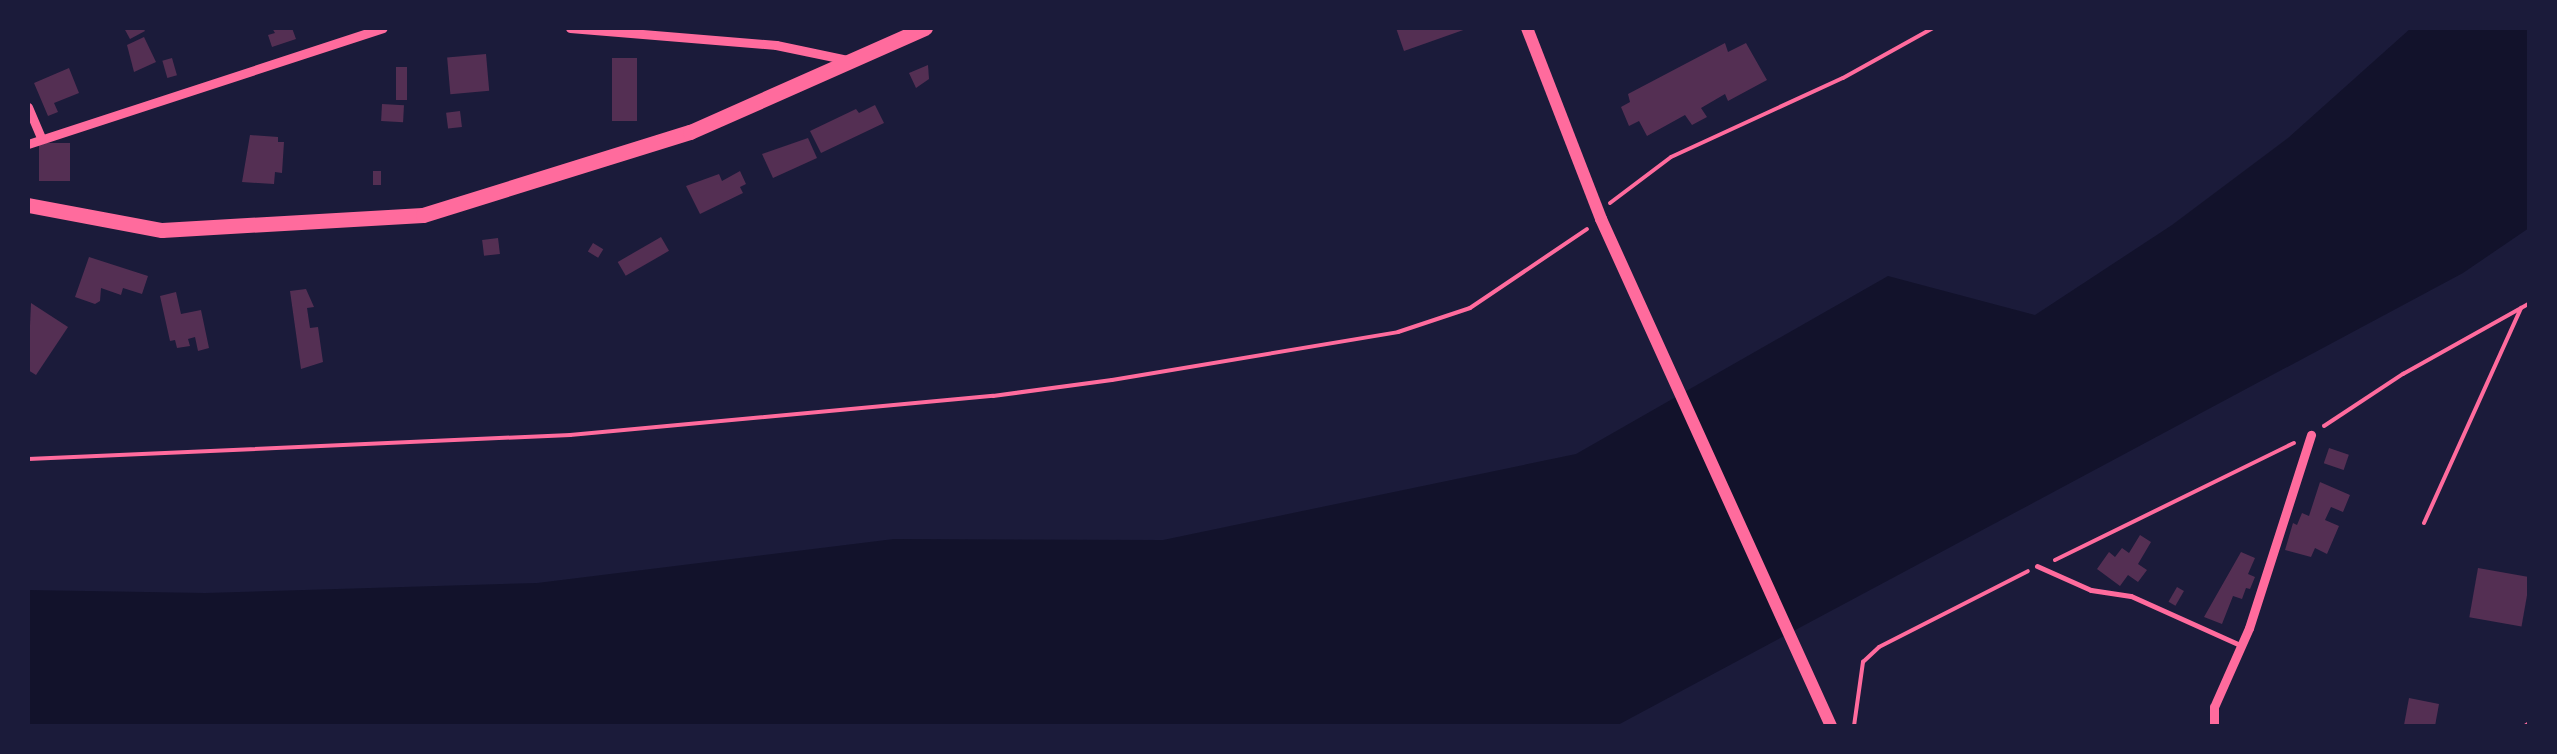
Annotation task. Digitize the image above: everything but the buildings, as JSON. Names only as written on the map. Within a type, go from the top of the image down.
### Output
[{"type":"highway","points":[[28,205],[162,230],[423,216],[690,132],[926,28]]},
{"type":"main road","points":[[1527,28],[1608,234],[1818,688],[1832,726]]},
{"type":"street","points":[[28,144],[382,28]]},
{"type":"street","points":[[570,28],[776,44],[850,60]]},
{"type":"street","points":[[28,107],[41,138]]},
{"type":"street","points":[[2214,726],[2214,708],[2242,646],[2311,434]]},
{"type":"lane","points":[[2037,566],[2090,590],[2131,596],[2242,646]]},
{"type":"path","points":[[28,459],[435,443],[635,430],[993,396],[1274,356],[1398,332],[1470,308],[1600,215],[1671,157],[1843,78],[1934,28]]},
{"type":"path","points":[[1854,726],[1864,662],[1879,647],[2311,434],[2403,374],[2530,303]]},
{"type":"path","points":[[2424,523],[2520,308]]},
{"type":"shaded area","points":[[2411,28],[2529,28],[2529,228],[2463,273],[1616,726],[28,726],[28,590],[205,593],[537,583],[894,539],[1163,540],[1576,454],[1888,276],[2035,315],[2172,225],[2288,138]]}]
